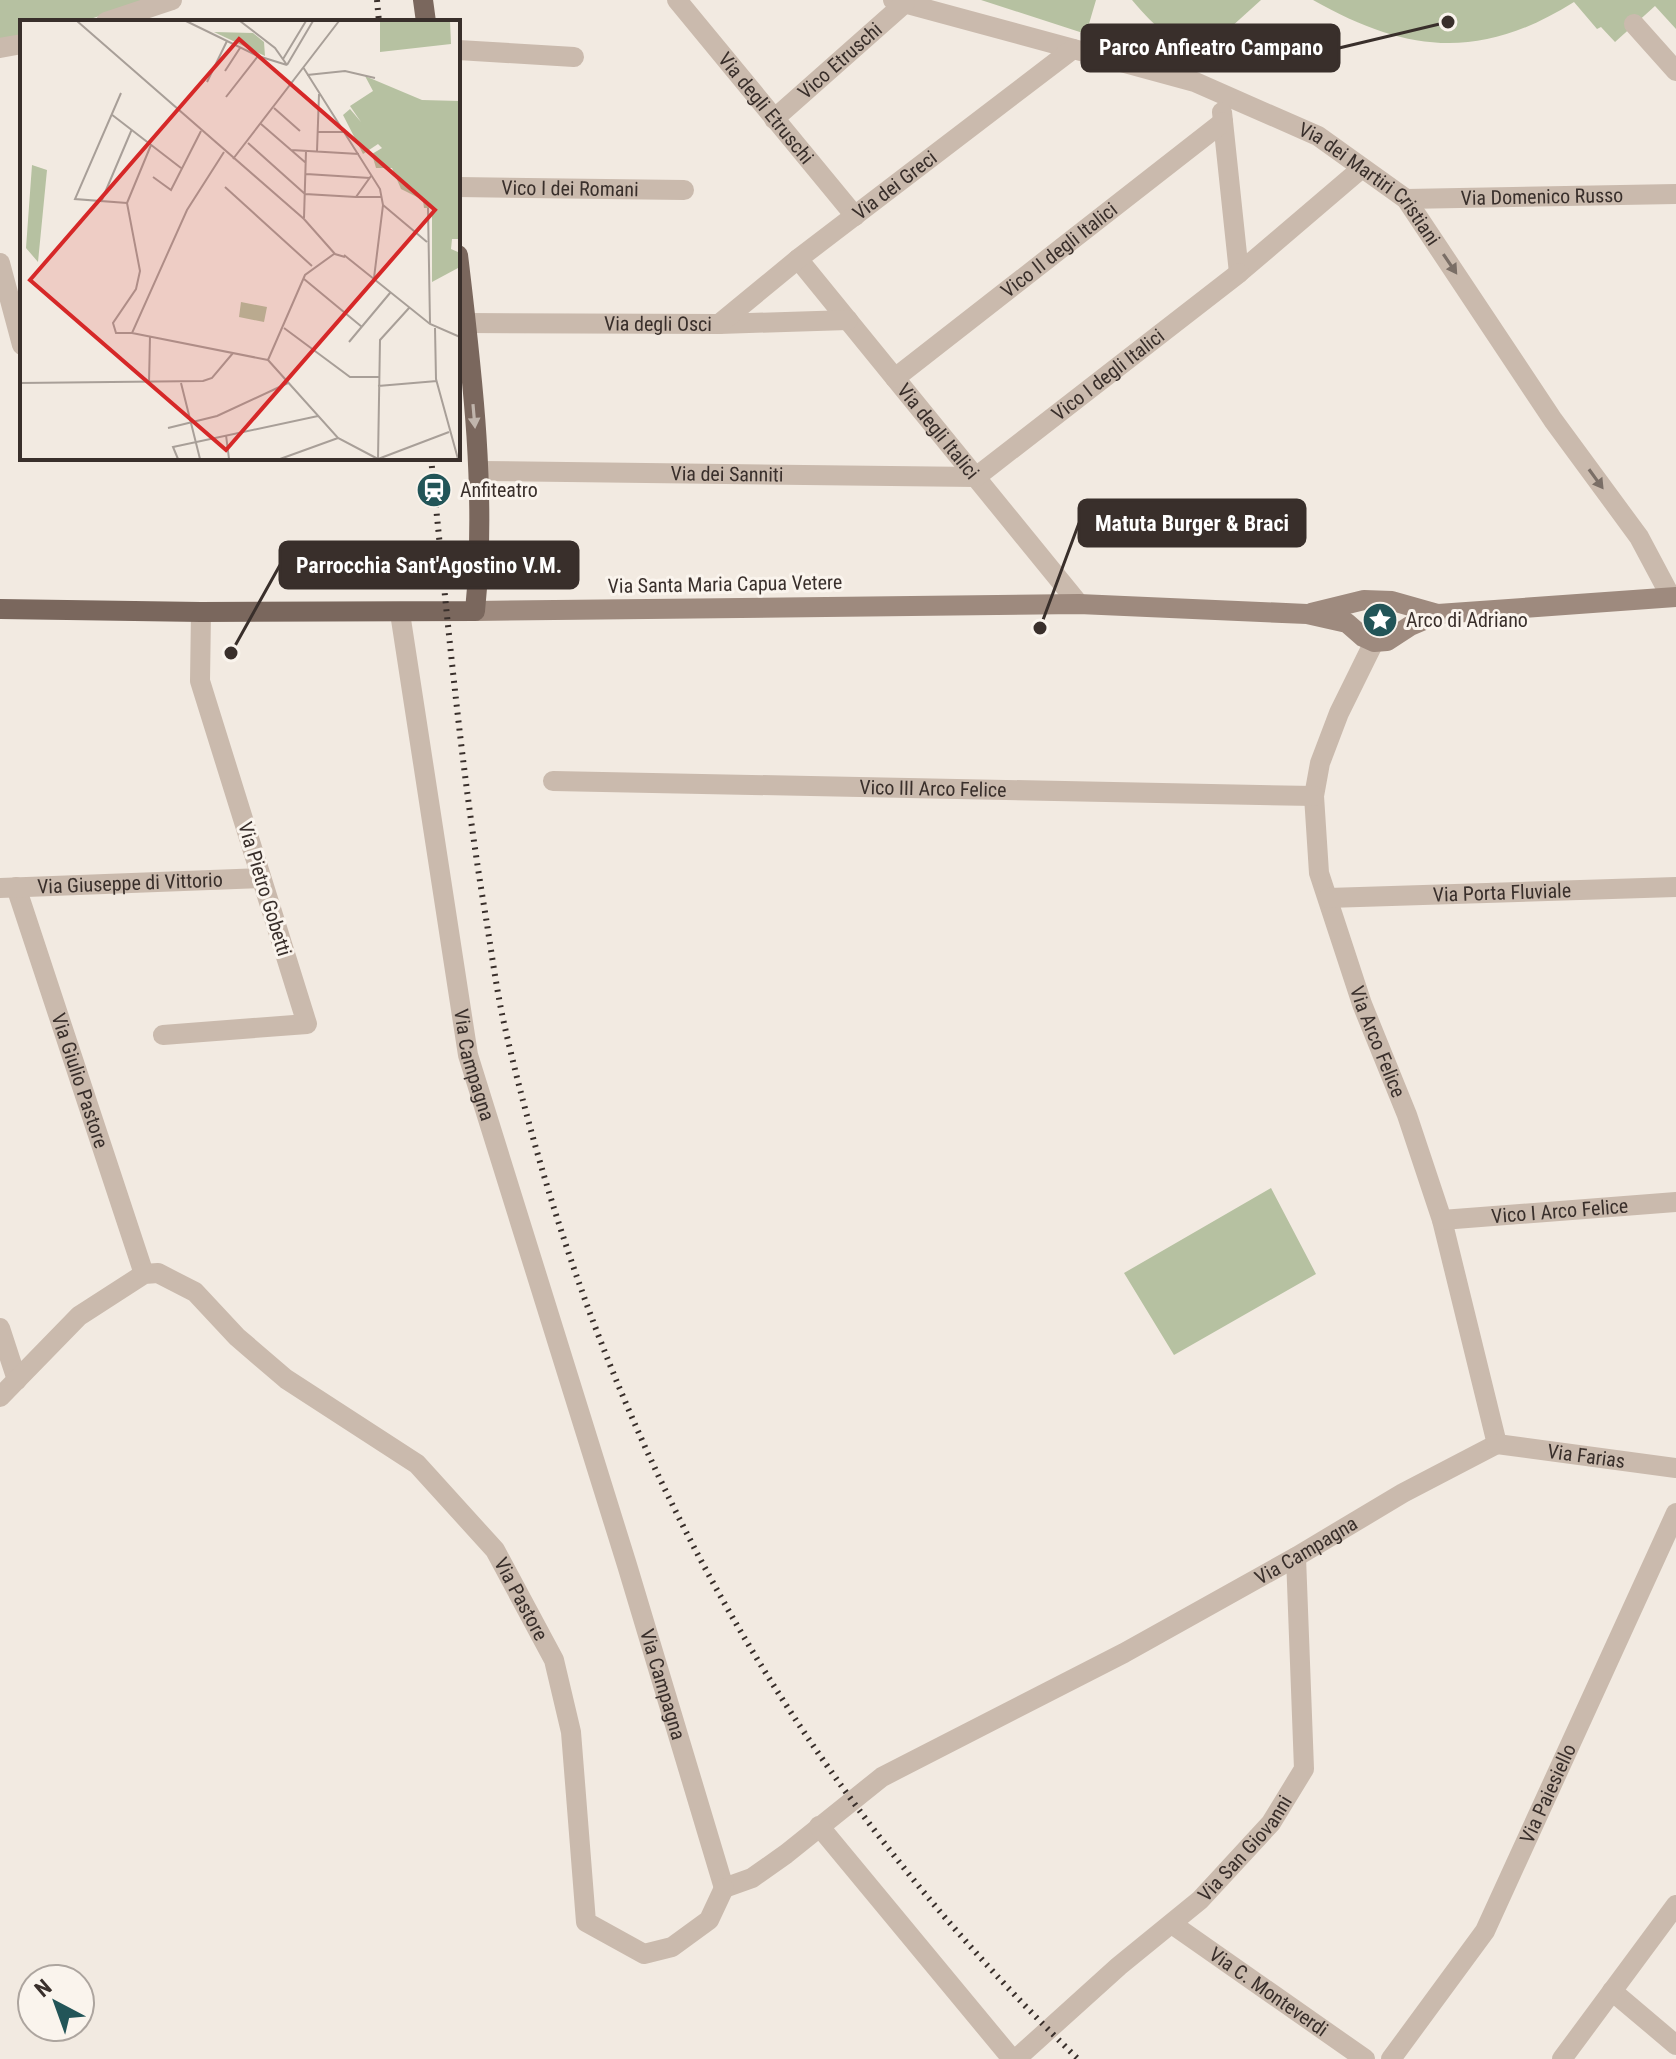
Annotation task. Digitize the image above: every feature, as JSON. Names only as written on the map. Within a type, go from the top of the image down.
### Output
[{"type":"main road","points":[[423,0],[426,20]]},
{"type":"main road","points":[[460,272],[479,471],[479,567],[475,611]]},
{"type":"main road","points":[[1307,614],[1347,623],[1374,642],[1387,641],[1410,626],[1438,614],[1674,597]]},
{"type":"main road","points":[[1307,614],[1364,600],[1392,601],[1438,614]]},
{"type":"main road","name":"Via Santa Maria Capua Vetere","points":[[0,609],[400,613],[1079,604],[1307,614]]},
{"type":"street","name":"Via degli Etruschi","points":[[677,0],[855,216]]},
{"type":"street","name":"Vico Etruschi","points":[[774,119],[899,2]]},
{"type":"street","name":"Via dei Martiri Cristiani","points":[[899,2],[1195,82],[1318,136],[1406,199],[1553,420],[1639,537],[1674,597]]},
{"type":"street","points":[[115,20],[165,9]]},
{"type":"street","points":[[1634,24],[1676,71]]},
{"type":"street","points":[[0,48],[20,44]]},
{"type":"street","name":"Via dei Greci","points":[[719,324],[798,259],[1073,49]]},
{"type":"street","points":[[460,50],[574,57]]},
{"type":"street","points":[[1220,92],[1239,273]]},
{"type":"street","name":"Vico II degli Italici","points":[[895,378],[1223,122]]},
{"type":"street","name":"Vico I degli Italici","points":[[976,477],[1239,273],[1362,168]]},
{"type":"street","name":"Vico I dei Romani","points":[[460,187],[684,190]]},
{"type":"street","name":"Via Domenico Russo","points":[[1406,199],[1676,194]]},
{"type":"street","name":"Via degli Italici","points":[[798,259],[1079,604]]},
{"type":"street","points":[[0,263],[20,338]]},
{"type":"street","name":"Via degli Osci","points":[[466,323],[719,324],[848,320]]},
{"type":"street","name":"Via dei Sanniti","points":[[479,471],[976,477]]},
{"type":"street","name":"Via Pietro Gobetti","points":[[163,1035],[307,1024],[200,681],[201,612]]},
{"type":"street","name":"Via Campagna","points":[[400,613],[468,1055],[724,1888],[752,1878],[882,1777],[1124,1653],[1403,1493],[1497,1444]]},
{"type":"street","name":"Via Arco Felice","points":[[1374,642],[1339,713],[1320,763],[1314,796],[1319,873],[1362,1004],[1407,1115],[1442,1220],[1497,1444]]},
{"type":"street","name":"Vico III Arco Felice","points":[[553,781],[1314,796]]},
{"type":"street","name":"Via Giuseppe di Vittorio","points":[[8,887],[261,878]]},
{"type":"street","name":"Via Giulio Pastore","points":[[8,887],[33,945],[144,1274]]},
{"type":"street","name":"Via Porta Fluviale","points":[[1328,898],[1676,887]]},
{"type":"street","name":"Vico I Arco Felice","points":[[1442,1220],[1676,1202]]},
{"type":"street","name":"Via Pastore","points":[[144,1274],[158,1273],[195,1292],[237,1337],[286,1379],[417,1464],[495,1550],[554,1660],[558,1674],[571,1732],[586,1922],[644,1954],[672,1947],[709,1920],[724,1888]]},
{"type":"street","points":[[0,1397],[79,1316],[144,1274]]},
{"type":"street","points":[[0,1328],[17,1380]]},
{"type":"street","name":"Via Farias","points":[[1497,1444],[1676,1468]]},
{"type":"street","name":"Via Paiesiello","points":[[1391,2059],[1485,1931],[1676,1513]]},
{"type":"street","name":"Via San Giovanni","points":[[1014,2059],[1119,1966],[1200,1900],[1271,1823],[1304,1769],[1296,1557]]},
{"type":"street","points":[[819,1826],[1014,2059]]},
{"type":"street","points":[[1562,2059],[1676,1905]]},
{"type":"street","name":"Via C. Monteverdi","points":[[1172,1924],[1365,2059]]},
{"type":"street","points":[[1612,1991],[1676,2045]]},
{"type":"green space","points":[[0,0],[153,0],[87,20],[20,20],[20,37],[0,42]]},
{"type":"green space","points":[[981,0],[1096,0],[1086,34]]},
{"type":"green space","points":[[1132,0],[1261,0],[1209,47],[1165,32]]},
{"type":"green space","points":[[1313,0],[1676,0],[1676,29],[1655,6],[1615,42],[1601,27],[1597,29],[1574,2],[1540,21],[1507,34],[1475,41],[1444,43],[1380,31]]},
{"type":"green space","points":[[1271,1188],[1316,1274],[1174,1355],[1124,1273]]},
{"type":"railway","points":[[377,0],[379,20]]},
{"type":"railway","points":[[431,460],[461,746],[500,1003],[545,1179],[593,1321],[650,1457],[716,1588],[791,1713],[877,1833],[972,1949],[1078,2059]]},
{"type":"place","name":"Parco Anfieatro Campano","points":[[1448,22]]},
{"type":"place","name":"Anfiteatro","points":[[434,490]]},
{"type":"place","name":"Arco di Adriano","points":[[1380,620]]},
{"type":"place","name":"Matuta Burger & Braci","points":[[1040,628]]},
{"type":"place","name":"Parrocchia Sant'Agostino V.M.","points":[[231,653]]}]
